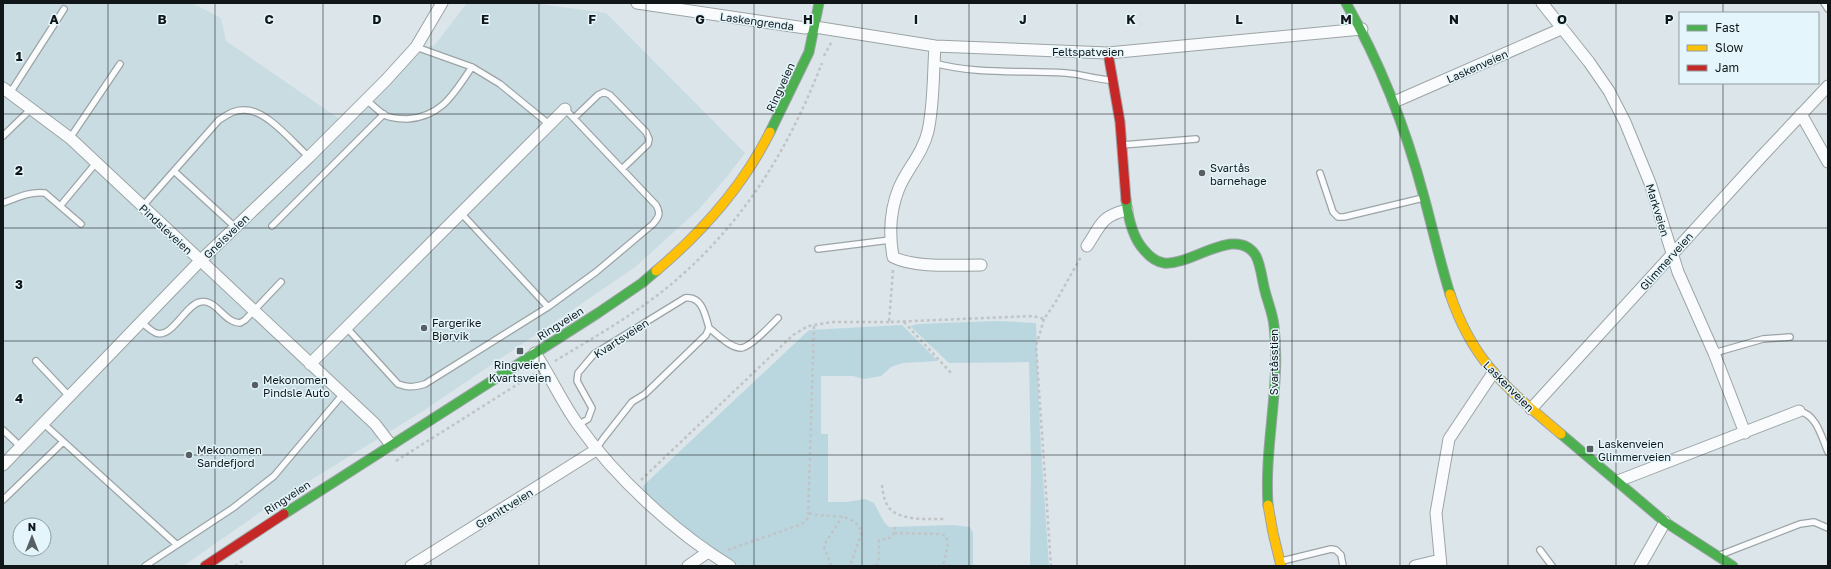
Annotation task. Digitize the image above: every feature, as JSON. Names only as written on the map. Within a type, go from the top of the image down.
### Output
[{"type":"street","name":"Gneisveien","points":[[3,465],[200,261],[309,157],[366,100],[416,47],[442,3]]},
{"type":"street","name":"Laskengrenda","points":[[637,3],[810,28]]},
{"type":"street","name":"Ringveien","points":[[205,566],[624,296],[661,268],[700,232],[719,210],[740,183],[760,152],[809,52],[810,28],[819,3]]},
{"type":"street","name":"Laskenveien","points":[[1346,3],[1362,29],[1394,102],[1409,145],[1454,307],[1477,354],[1492,373],[1531,409],[1665,522],[1733,566]]},
{"type":"street","name":"Markveien","points":[[1542,3],[1561,29],[1589,62],[1609,91],[1625,122],[1650,183],[1672,255],[1714,353],[1745,433]]},
{"type":"street","name":"Feltspatveien","points":[[810,28],[935,46],[1108,53],[1362,29]]},
{"type":"street","name":"Laskenveien","points":[[1394,102],[1561,29]]},
{"type":"street","points":[[935,46],[928,131],[922,148],[900,188],[892,213],[890,240],[893,257],[911,262],[940,265],[980,265]]},
{"type":"street","name":"Svartåsstien","points":[[1108,53],[1122,145],[1127,210],[1137,239],[1152,258],[1163,263],[1178,263],[1217,246],[1232,243],[1245,245],[1254,254],[1274,324],[1275,343],[1273,412],[1268,501],[1280,564]]},
{"type":"street","name":"Glimmerveien","points":[[1531,409],[1828,86]]},
{"type":"street","name":"Pindsleveien","points":[[6,90],[70,138],[375,424],[391,445]]},
{"type":"street","points":[[310,364],[565,109]]},
{"type":"street","points":[[1801,114],[1828,162]]},
{"type":"street","points":[[1087,246],[1103,221],[1112,213],[1127,210]]},
{"type":"street","points":[[535,353],[578,425],[596,450],[668,521],[711,554],[730,566]]},
{"type":"street","points":[[1415,566],[1441,563],[1436,514],[1449,439],[1492,373]]},
{"type":"street","points":[[1618,481],[1799,411]]},
{"type":"street","name":"Granittveien","points":[[411,566],[596,450]]},
{"type":"street","points":[[1640,566],[1665,522]]},
{"type":"street","points":[[688,566],[711,554]]},
{"type":"lane","points":[[1824,3],[1828,9]]},
{"type":"lane","points":[[6,90],[64,9]]},
{"type":"lane","points":[[416,47],[472,67],[500,84],[550,125]]},
{"type":"lane","points":[[934,63],[957,69],[1068,73],[1098,80],[1113,80]]},
{"type":"lane","points":[[70,138],[120,64]]},
{"type":"lane","points":[[366,100],[384,114],[401,119],[420,118],[432,114],[452,97],[472,67]]},
{"type":"lane","points":[[574,118],[598,95],[604,92],[610,95],[646,132],[649,139],[648,144],[622,169]]},
{"type":"lane","points":[[3,136],[31,108]]},
{"type":"lane","points":[[346,328],[398,384],[406,387],[414,387],[425,384],[548,307],[596,272],[653,224],[659,217],[659,211],[656,205],[565,109]]},
{"type":"lane","points":[[142,207],[219,120],[232,112],[244,110],[257,113],[272,123],[309,157]]},
{"type":"lane","points":[[272,226],[384,114]]},
{"type":"lane","points":[[1122,145],[1196,139]]},
{"type":"lane","points":[[61,205],[96,163]]},
{"type":"lane","points":[[174,170],[235,227]]},
{"type":"lane","points":[[1320,173],[1333,212],[1338,217],[1344,217],[1424,197]]},
{"type":"lane","points":[[3,203],[19,196],[37,192],[45,192],[81,224]]},
{"type":"lane","points":[[461,213],[548,307]]},
{"type":"lane","points":[[818,249],[890,240]]},
{"type":"lane","points":[[141,322],[155,333],[162,334],[168,332],[192,307],[198,302],[204,301],[209,303],[235,323],[245,320],[282,282]]},
{"type":"lane","name":"Kvartsveien","points":[[578,425],[588,419],[592,408],[577,381],[578,373],[594,354],[685,298],[692,297],[699,302],[709,328]]},
{"type":"lane","points":[[596,450],[632,402],[644,394],[695,346],[706,335],[709,328],[733,346],[741,348],[750,344],[778,318]]},
{"type":"lane","points":[[1714,353],[1763,339],[1790,337]]},
{"type":"lane","points":[[36,361],[69,396]]},
{"type":"lane","points":[[145,566],[176,544],[233,508],[274,476],[343,394]]},
{"type":"lane","points":[[1799,411],[1807,412],[1813,417],[1828,452]]},
{"type":"lane","points":[[44,424],[176,544]]},
{"type":"lane","points":[[3,430],[21,447]]},
{"type":"lane","points":[[3,500],[63,442]]},
{"type":"lane","points":[[1718,556],[1800,524],[1814,522],[1828,528]]},
{"type":"lane","points":[[1280,564],[1331,549],[1336,550],[1341,555],[1343,566]]},
{"type":"lane","points":[[1540,550],[1552,566]]},
{"type":"path","points":[[818,56],[824,58],[834,39]]},
{"type":"path","points":[[1051,566],[1036,346],[1044,319],[1055,303],[1087,246]]},
{"type":"path","points":[[889,322],[893,280],[893,257]]},
{"type":"path","points":[[633,488],[792,335],[808,326],[832,322],[904,322],[1033,316],[1044,319]]},
{"type":"path","points":[[904,322],[952,374]]},
{"type":"path","points":[[711,554],[719,553],[802,524],[808,518],[814,325]]},
{"type":"path","points":[[394,463],[534,373]]},
{"type":"path","points":[[882,485],[884,498],[890,509],[901,515],[946,519]]},
{"type":"path","points":[[809,513],[816,516],[842,516],[850,519],[859,526],[862,532],[850,566]]},
{"type":"path","points":[[831,566],[824,546],[829,535],[842,516]]},
{"type":"path","points":[[876,566],[879,558],[879,540],[887,539],[893,536],[895,527]]},
{"type":"path","points":[[894,533],[940,534],[946,536],[948,544],[943,566]]},
{"type":"path","points":[[235,566],[247,558]]},
{"type":"shaded area","points":[[3,3],[192,3],[221,18],[226,41],[344,122],[416,47],[434,46],[467,3],[532,3],[606,13],[745,153],[726,178],[698,210],[634,268],[423,411],[275,502],[183,566],[3,566]]},
{"type":"shaded area","points":[[996,321],[1036,323],[1040,432],[1049,566],[1030,566],[1031,467],[1029,362],[949,363],[910,326],[918,324]]},
{"type":"shaded area","points":[[902,325],[938,361],[903,363],[891,367],[881,376],[864,379],[853,376],[821,376],[821,434],[828,434],[828,502],[847,502],[865,499],[874,503],[884,522],[889,527],[953,525],[970,527],[973,533],[973,566],[740,566],[690,531],[644,491],[643,487],[645,484],[809,330]]},
{"type":"traffic: fast","points":[[770,132],[809,52],[819,3]]},
{"type":"traffic: fast","points":[[1346,3],[1370,49],[1401,122],[1417,172],[1450,294]]},
{"type":"traffic: fast","points":[[1126,200],[1129,220],[1136,239],[1146,252],[1158,261],[1164,263],[1175,262],[1226,245],[1237,244],[1248,247],[1256,256],[1273,317],[1276,348],[1274,393],[1268,460],[1268,505]]},
{"type":"traffic: fast","points":[[284,514],[598,313],[642,283],[656,271]]},
{"type":"traffic: fast","points":[[1561,434],[1665,522],[1733,566]]},
{"type":"traffic: slow","points":[[656,271],[673,256],[720,207],[747,171],[770,132]]},
{"type":"traffic: slow","points":[[1450,294],[1459,318],[1481,357],[1509,388],[1561,434]]},
{"type":"traffic: slow","points":[[1268,505],[1281,566]]},
{"type":"traffic: jam","points":[[1108,53],[1120,122],[1126,200]]},
{"type":"traffic: jam","points":[[205,566],[284,514]]},
{"type":"place","name":"Svartås barnehage","points":[[1202,173]]},
{"type":"place","name":"Fargerike Bjørvik","points":[[424,328]]},
{"type":"place","name":"Ringveien Kvartsveien","points":[[520,351]]},
{"type":"place","name":"Mekonomen Pindsle Auto","points":[[255,385]]},
{"type":"place","name":"Laskenveien Glimmerveien","points":[[1590,449]]},
{"type":"place","name":"Mekonomen Sandefjord","points":[[189,455]]}]
